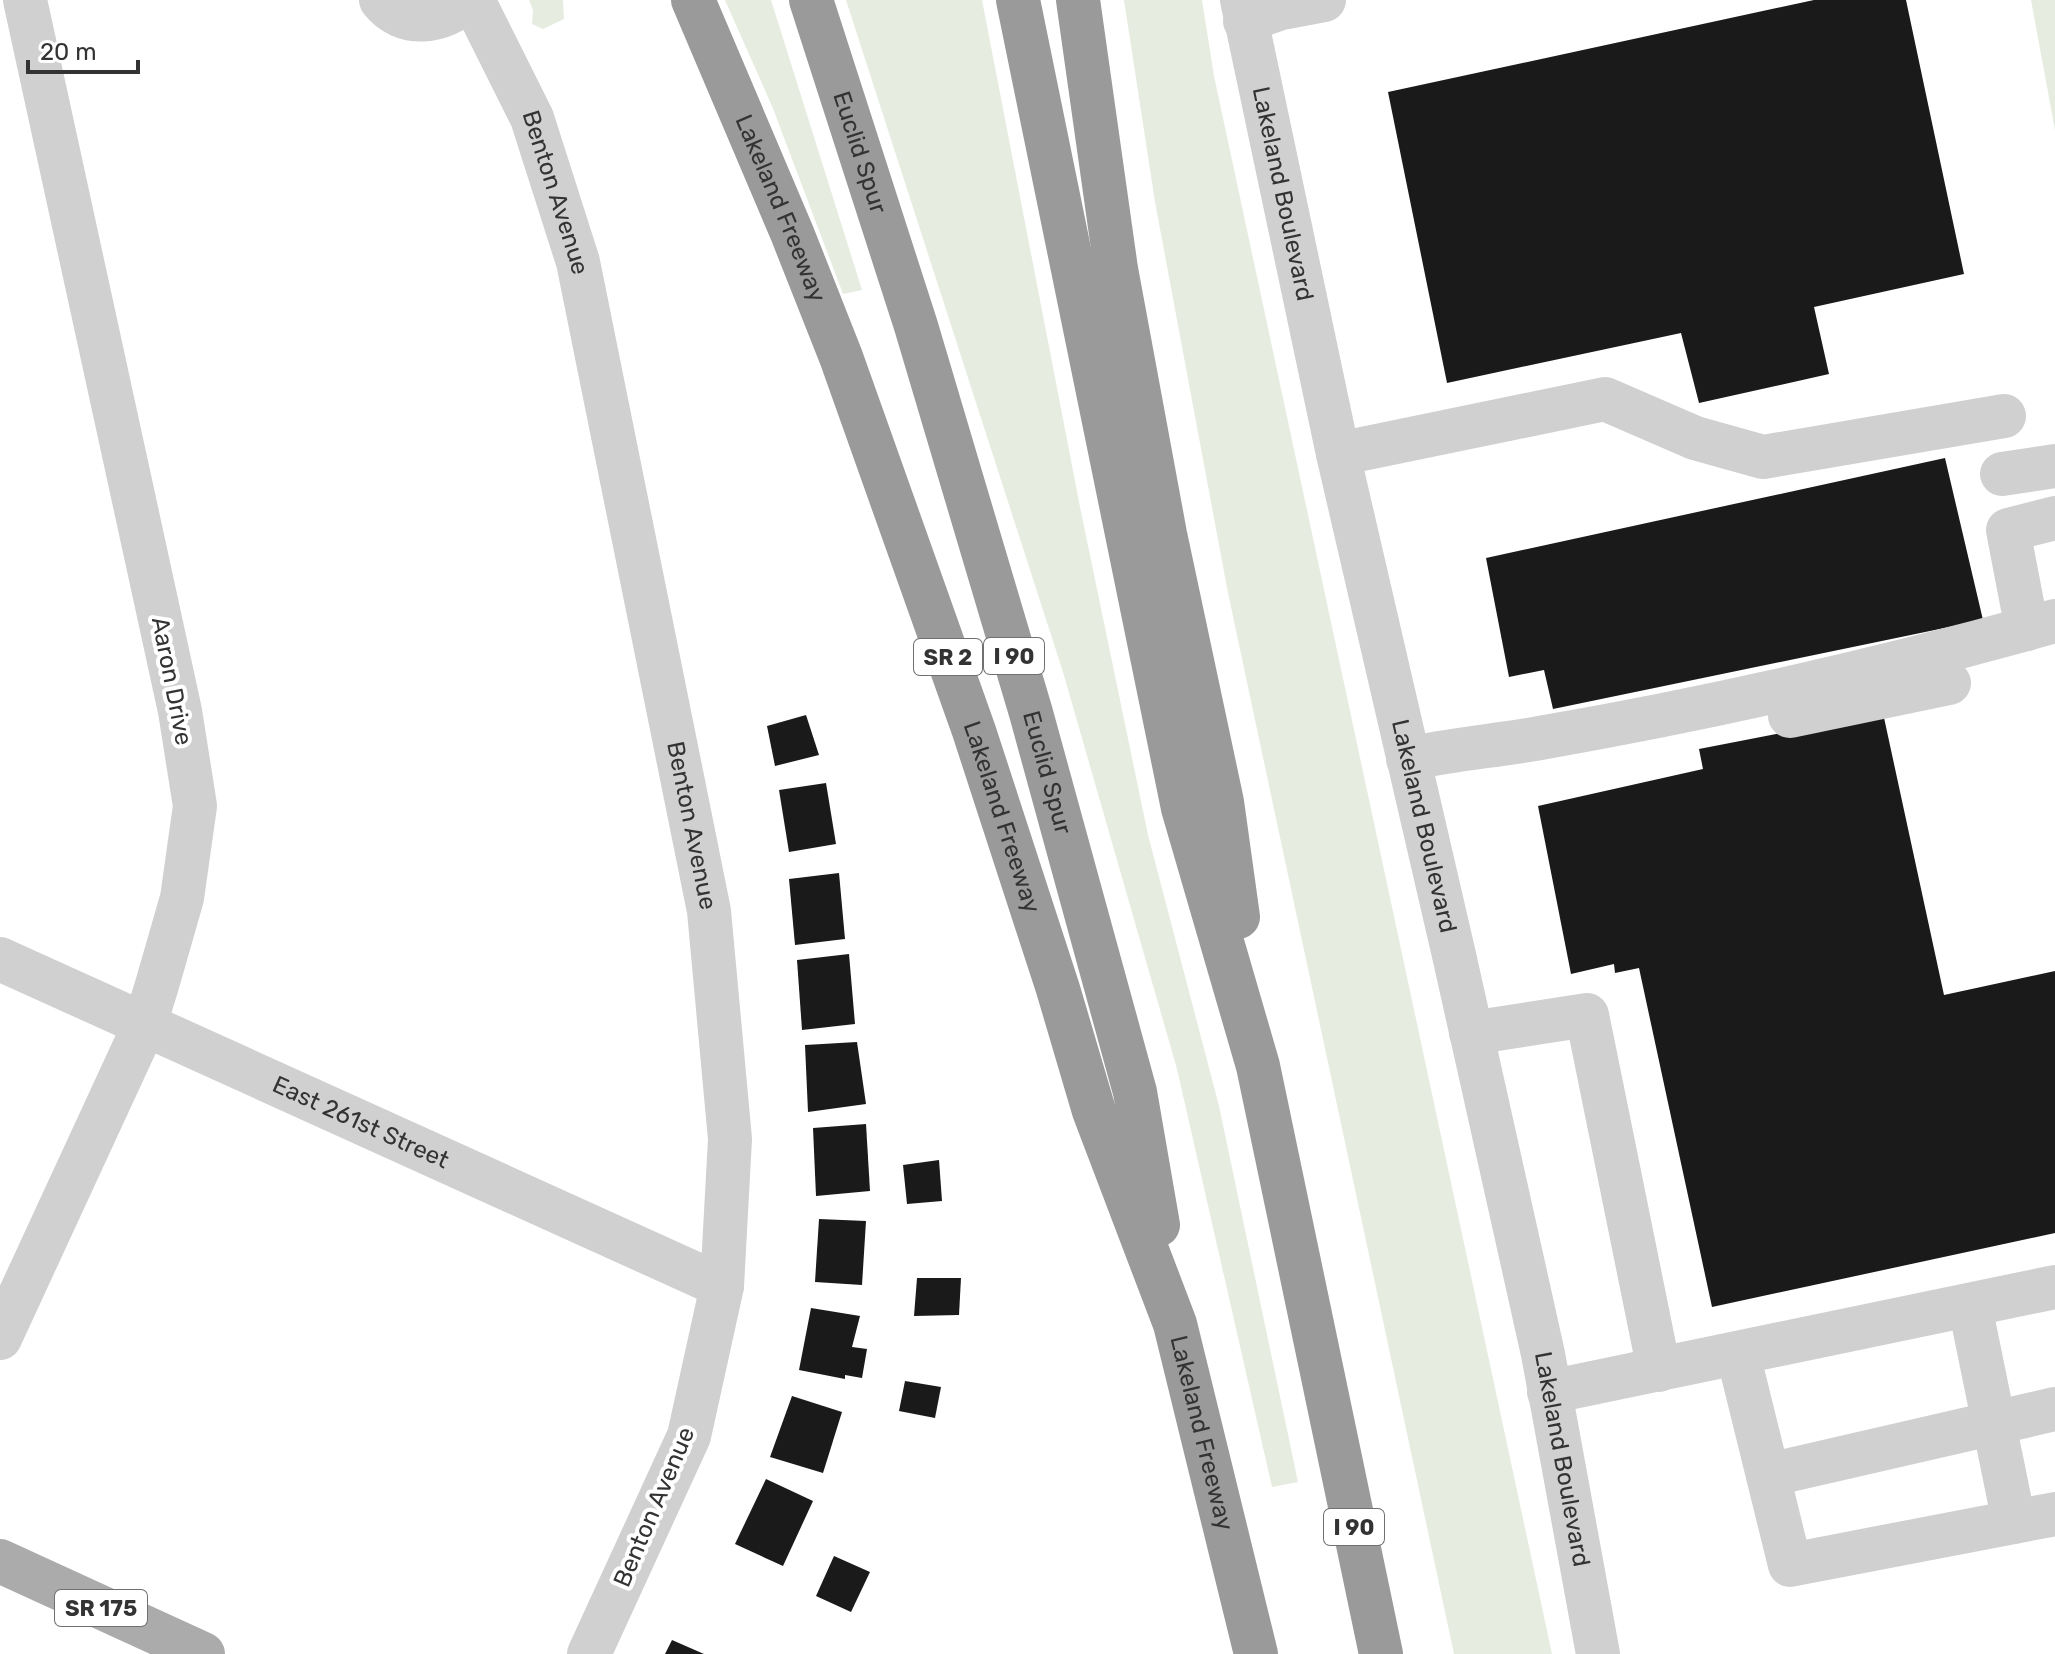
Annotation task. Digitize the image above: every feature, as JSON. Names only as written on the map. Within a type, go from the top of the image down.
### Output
[{"type":"highway","name":"Lakeland Freeway","points":[[693,0],[792,233],[887,481],[1017,860],[1094,1111],[1175,1324],[1256,1654]]},
{"type":"highway","name":"Euclid Spur","points":[[811,0],[955,453],[1104,975],[1135,1092],[1175,1324]]},
{"type":"highway","points":[[1018,0],[1183,808],[1258,1066]]},
{"type":"highway","name":"I 90","points":[[1078,0],[1113,254],[1137,388],[1222,802],[1258,1066],[1381,1654]]},
{"type":"main road","name":"SR 175","points":[[0,1561],[203,1654]]},
{"type":"street","name":"Aaron Drive","points":[[0,1338],[145,1024],[182,898],[195,806],[180,711],[25,0]]},
{"type":"street","name":"Benton Avenue","points":[[381,0],[401,16],[420,21],[439,18],[470,0],[532,118],[578,262],[709,911],[730,1139],[722,1286],[689,1436],[589,1654]]},
{"type":"street","points":[[1243,11],[1324,0]]},
{"type":"street","name":"Lakeland Boulevard","points":[[1243,11],[1338,454],[1471,1033],[1549,1392],[1598,1654]]},
{"type":"street","points":[[1338,454],[1605,399],[1695,438],[1763,457],[2004,416]]},
{"type":"street","points":[[2055,466],[1997,488],[2055,490]]},
{"type":"street","points":[[1411,770],[1444,751],[1538,739],[1701,706],[1993,639],[2041,625],[2008,530],[2055,518]]},
{"type":"street","points":[[1411,770],[1557,765],[1949,683]]},
{"type":"street","name":"East 261st Street","points":[[0,959],[722,1286]]},
{"type":"street","points":[[1471,1033],[1587,1015],[1659,1370]]},
{"type":"street","points":[[1549,1392],[2055,1287]]},
{"type":"street","points":[[1738,1354],[1790,1565],[2034,1518],[1992,1423],[1970,1306]]},
{"type":"street","points":[[1768,1475],[2055,1409]]},
{"type":"shaded area","points":[[529,0],[563,0],[564,19],[543,29],[532,24],[533,10]]},
{"type":"shaded area","points":[[725,0],[771,0],[862,290],[843,294],[772,106]]},
{"type":"shaded area","points":[[846,0],[982,0],[1080,507],[1148,835],[1219,1106],[1298,1482],[1272,1487],[1177,1069],[1063,672]]},
{"type":"shaded area","points":[[1124,0],[1202,0],[1214,76],[1552,1654],[1454,1654],[1228,593],[1155,202]]},
{"type":"shaded area","points":[[2031,0],[2055,0],[2055,130]]},
{"type":"building","points":[[1814,0],[1906,0],[1964,274],[1814,307],[1829,374],[1699,403],[1681,333],[1447,383],[1388,92]]},
{"type":"building","points":[[1945,458],[1983,620],[1553,709],[1544,670],[1509,677],[1486,558]]},
{"type":"building","points":[[1883,713],[1944,995],[2055,971],[2055,1233],[1712,1307],[1639,968],[1615,973],[1614,964],[1571,974],[1538,806],[1703,769],[1699,749]]},
{"type":"building","points":[[806,715],[819,755],[775,766],[767,726]]},
{"type":"building","points":[[826,783],[836,844],[789,852],[779,790]]},
{"type":"building","points":[[839,873],[845,939],[795,945],[789,879]]},
{"type":"building","points":[[849,954],[855,1024],[802,1030],[797,960]]},
{"type":"building","points":[[857,1042],[866,1104],[808,1112],[805,1045]]},
{"type":"building","points":[[866,1124],[870,1191],[816,1196],[813,1128]]},
{"type":"building","points":[[939,1160],[942,1201],[907,1204],[903,1165]]},
{"type":"building","points":[[819,1219],[866,1221],[862,1285],[815,1282]]},
{"type":"building","points":[[917,1278],[961,1278],[959,1315],[914,1316]]},
{"type":"building","points":[[811,1308],[860,1316],[852,1347],[867,1349],[862,1378],[845,1375],[845,1379],[799,1370]]},
{"type":"building","points":[[905,1381],[941,1387],[935,1418],[899,1411]]},
{"type":"building","points":[[792,1396],[842,1412],[823,1473],[770,1457]]},
{"type":"building","points":[[766,1479],[813,1501],[783,1566],[735,1544]]},
{"type":"building","points":[[834,1556],[870,1572],[851,1612],[816,1596]]},
{"type":"building","points":[[672,1640],[704,1654],[665,1654]]}]
